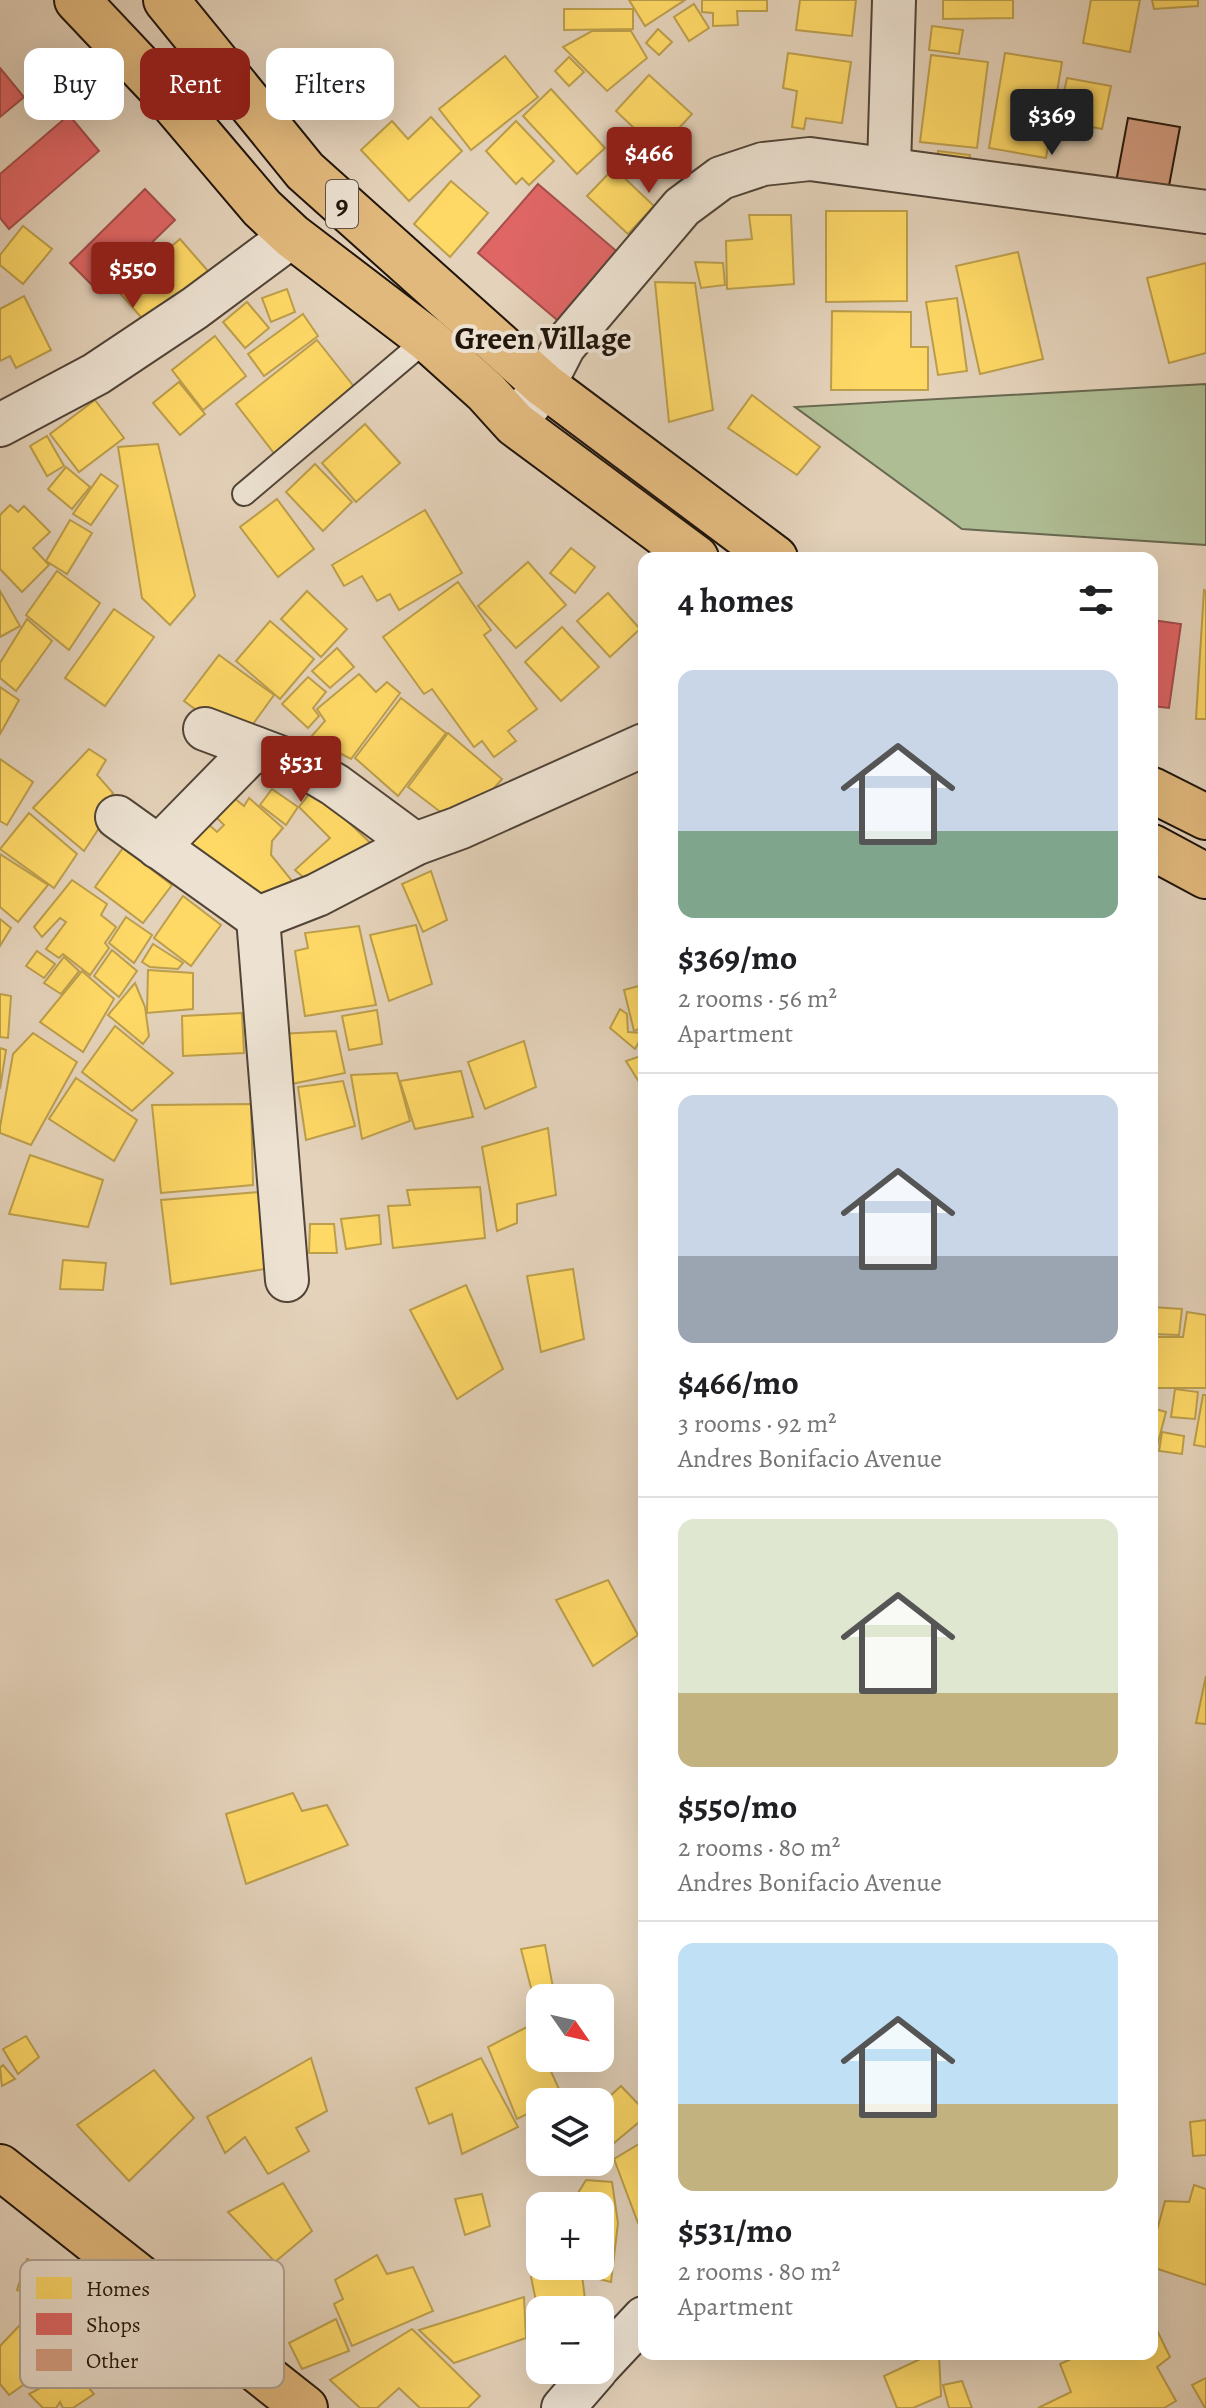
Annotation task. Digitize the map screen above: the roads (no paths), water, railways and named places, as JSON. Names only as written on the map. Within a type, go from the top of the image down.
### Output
[{"type":"main road","name":"9","points":[[77,0],[161,89],[262,208],[292,236],[427,339],[486,392],[515,424],[688,552]]},
{"type":"main road","name":"9","points":[[166,0],[305,171],[544,385],[767,552]]},
{"type":"main road","points":[[1158,793],[1206,817]]},
{"type":"main road","points":[[1158,850],[1206,876]]},
{"type":"main road","points":[[0,2167],[118,2260]]},
{"type":"main road","points":[[280,2388],[305,2408]]},
{"type":"street","points":[[889,167],[894,0]]},
{"type":"street","points":[[515,424],[544,385],[564,346],[682,207],[721,178],[763,164],[810,159],[889,167],[1206,212]]},
{"type":"street","points":[[0,425],[96,374],[195,308],[292,236]]},
{"type":"street","points":[[205,729],[303,766],[335,785],[415,844]]},
{"type":"street","points":[[158,847],[255,748]]},
{"type":"street","points":[[258,918],[317,895],[415,844],[459,828],[638,748]]},
{"type":"street","points":[[117,817],[258,918]]},
{"type":"street","points":[[258,918],[287,1280]]},
{"type":"street","points":[[614,2350],[638,2324]]},
{"type":"street","points":[[563,2408],[584,2384]]},
{"type":"lane","points":[[244,494],[427,339]]},
{"type":"district","name":"Green Village","points":[[543,338]]}]
